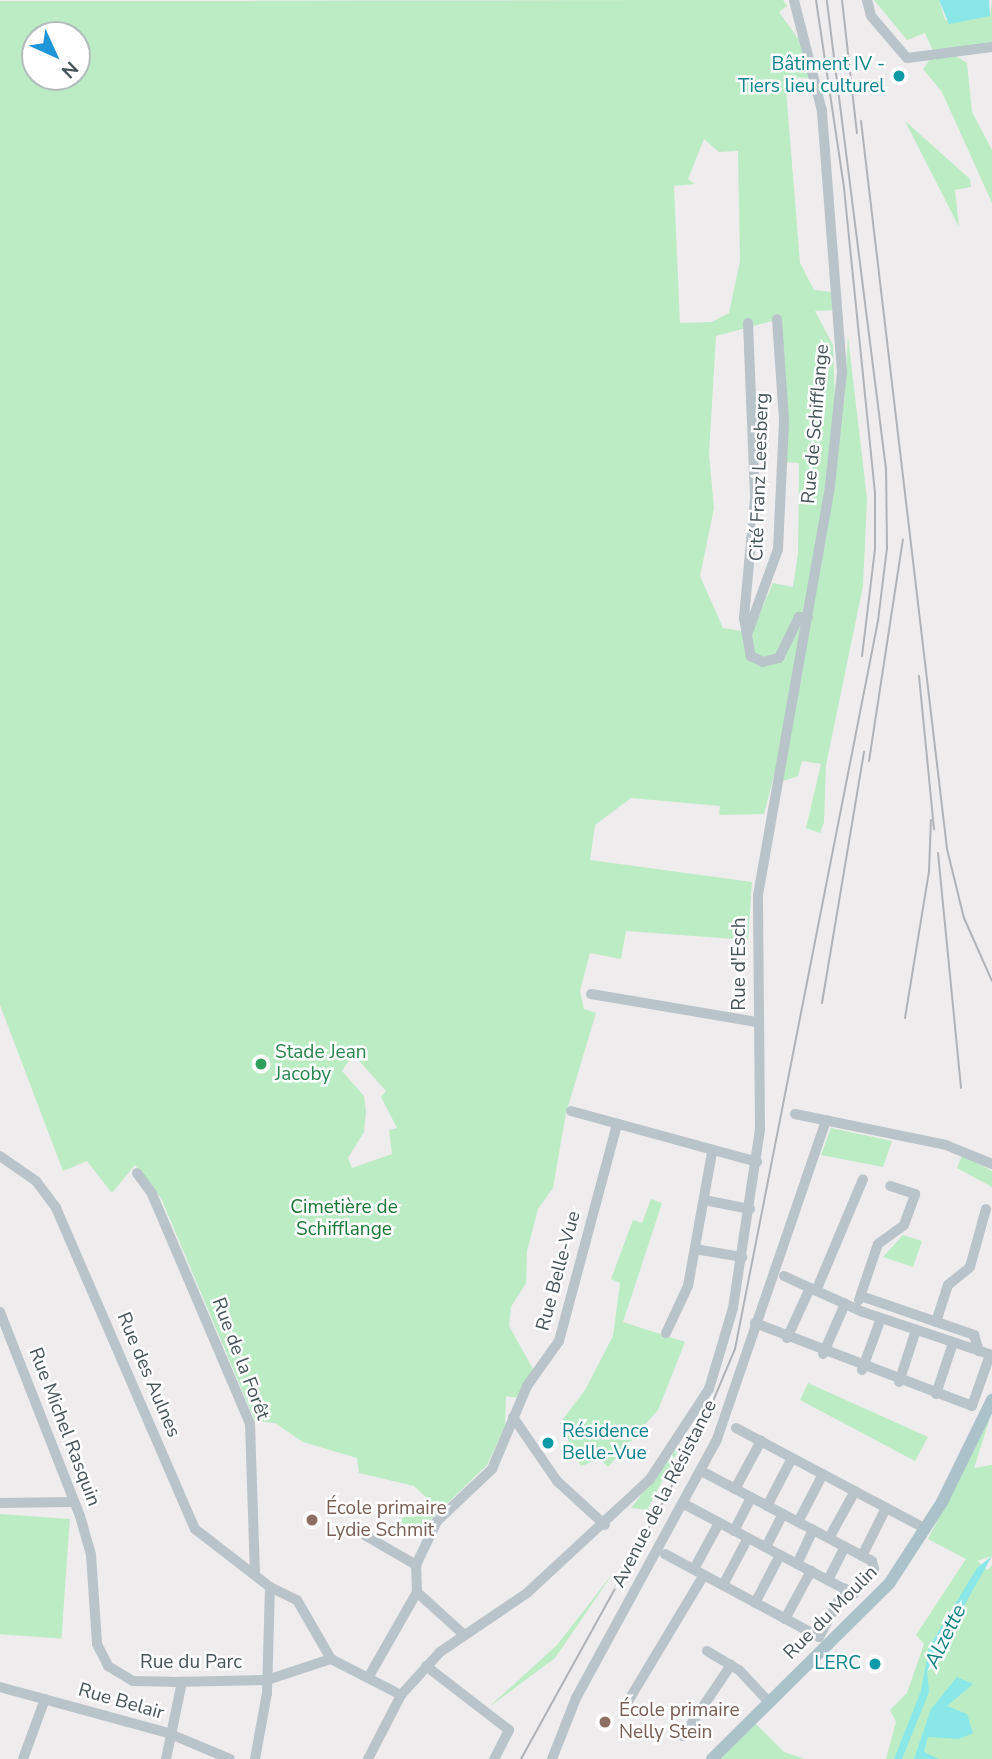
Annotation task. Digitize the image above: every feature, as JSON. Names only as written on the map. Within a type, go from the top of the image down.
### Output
[{"type":"main road","name":"Rue du Moulin","points":[[712,1759],[768,1701],[865,1612],[926,1529],[992,1400]]},
{"type":"street","name":"Rue de Schifflange","points":[[781,767],[835,447],[842,336],[821,103],[794,0]]},
{"type":"street","points":[[867,0],[871,16],[907,58],[992,47]]},
{"type":"street","name":"Cité Franz Leesberg","points":[[748,632],[778,549],[784,420],[777,319]]},
{"type":"street","name":"Cité Franz Leesberg","points":[[748,323],[755,499],[744,589],[751,656],[771,662],[786,650],[799,617],[808,617]]},
{"type":"street","name":"Rue d'Esch","points":[[368,1759],[401,1695],[426,1667],[463,1633],[527,1593],[605,1525],[658,1468],[706,1395],[742,1257],[757,1162],[758,895],[781,767]]},
{"type":"street","points":[[591,994],[757,1022]]},
{"type":"street","points":[[571,1111],[712,1152],[757,1162]]},
{"type":"street","points":[[795,1114],[946,1144],[992,1164]]},
{"type":"street","name":"Avenue de la Résistance","points":[[551,1757],[701,1471],[733,1398],[755,1324],[800,1210],[826,1120]]},
{"type":"street","name":"Rue Belle-Vue","points":[[416,1565],[437,1521],[492,1469],[513,1417],[559,1341],[617,1124]]},
{"type":"street","points":[[666,1333],[688,1286],[712,1152]]},
{"type":"street","name":"Rue des Aulnes","points":[[0,1156],[46,1192],[60,1218],[191,1523],[208,1541],[255,1572],[270,1587],[288,1593],[310,1614],[331,1659]]},
{"type":"street","name":"Rue de la Forêt","points":[[137,1172],[152,1194],[250,1424],[255,1572]]},
{"type":"street","points":[[787,1338],[813,1289],[863,1178]]},
{"type":"street","points":[[823,1354],[855,1304],[878,1244],[904,1225],[915,1194],[890,1186]]},
{"type":"street","points":[[704,1200],[750,1209]]},
{"type":"street","points":[[936,1322],[948,1285],[970,1267],[986,1209]]},
{"type":"street","points":[[695,1249],[742,1257]]},
{"type":"street","points":[[784,1276],[855,1304],[936,1322],[978,1337],[979,1351]]},
{"type":"street","points":[[755,1324],[862,1370],[972,1406],[991,1355],[881,1318],[855,1304]]},
{"type":"street","name":"Rue Michel Rasquin","points":[[0,1312],[74,1502],[91,1555]]},
{"type":"street","points":[[862,1370],[881,1318]]},
{"type":"street","points":[[899,1382],[916,1330]]},
{"type":"street","points":[[936,1394],[953,1343]]},
{"type":"street","points":[[513,1417],[557,1481],[605,1525]]},
{"type":"street","points":[[736,1428],[926,1529]]},
{"type":"street","points":[[736,1489],[761,1441]]},
{"type":"street","points":[[767,1506],[792,1458]]},
{"type":"street","points":[[684,1504],[845,1589],[860,1594],[874,1569],[862,1556],[701,1471]]},
{"type":"street","points":[[798,1522],[823,1474]]},
{"type":"street","points":[[829,1538],[855,1491]]},
{"type":"street","points":[[734,1531],[751,1497]]},
{"type":"street","points":[[0,1503],[74,1502]]},
{"type":"street","points":[[862,1556],[886,1508]]},
{"type":"street","points":[[766,1548],[783,1514]]},
{"type":"street","points":[[694,1569],[719,1523]]},
{"type":"street","points":[[797,1564],[813,1530]]},
{"type":"street","points":[[361,1533],[416,1565],[417,1592],[368,1678]]},
{"type":"street","points":[[723,1585],[748,1538]]},
{"type":"street","points":[[828,1580],[845,1547]]},
{"type":"street","points":[[665,1554],[819,1637],[845,1589]]},
{"type":"street","name":"Rue du Parc","points":[[91,1555],[97,1644],[108,1666],[133,1681],[267,1679],[331,1659]]},
{"type":"street","points":[[755,1602],[780,1555]]},
{"type":"street","points":[[785,1619],[811,1571]]},
{"type":"street","points":[[624,1708],[704,1575]]},
{"type":"street","points":[[256,1759],[267,1679],[270,1587]]},
{"type":"street","points":[[417,1592],[463,1633]]},
{"type":"street","points":[[707,1651],[731,1665],[768,1701]]},
{"type":"street","points":[[331,1659],[401,1695]]},
{"type":"street","points":[[683,1737],[731,1665]]},
{"type":"street","points":[[426,1667],[509,1732],[494,1759]]},
{"type":"street","points":[[166,1759],[174,1736],[182,1682]]},
{"type":"street","name":"Rue Belair","points":[[0,1688],[174,1736],[230,1759]]},
{"type":"street","points":[[23,1759],[45,1699]]},
{"type":"green space","name":"Cimetière de Schifflange","points":[[783,0],[787,6],[779,12],[807,51],[815,78],[785,77],[800,263],[814,290],[831,292],[833,310],[815,311],[833,345],[835,402],[844,404],[848,336],[867,499],[863,586],[826,765],[824,822],[820,833],[806,828],[821,764],[802,761],[798,776],[783,781],[795,694],[764,814],[719,815],[720,806],[631,798],[595,825],[590,860],[752,882],[748,940],[626,931],[621,959],[590,953],[580,991],[584,1009],[596,1013],[566,1113],[553,1188],[538,1209],[527,1251],[526,1283],[511,1307],[509,1326],[533,1369],[518,1398],[506,1396],[505,1426],[487,1465],[432,1518],[422,1538],[398,1528],[402,1518],[434,1505],[414,1486],[359,1473],[357,1458],[303,1442],[275,1423],[255,1421],[161,1198],[135,1165],[112,1193],[87,1161],[63,1171],[0,1005],[0,1]],"holes":[[[704,139],[719,152],[738,151],[740,261],[729,313],[712,322],[680,323],[674,186],[695,184],[688,179]],[[780,319],[785,462],[799,463],[798,553],[793,587],[773,583],[748,640],[742,631],[723,628],[700,576],[714,508],[709,454],[716,336]],[[353,1054],[386,1091],[381,1097],[397,1128],[389,1130],[392,1154],[352,1168],[348,1158],[364,1132],[366,1112],[364,1096],[342,1071]]]},
{"type":"green space","points":[[874,0],[939,0],[945,20],[990,16],[992,0],[992,47],[933,51],[925,33],[907,40]]},
{"type":"green space","points":[[954,55],[967,63],[972,112],[992,150],[992,203],[942,92],[923,69],[931,58]]},
{"type":"green space","points":[[905,121],[970,179],[971,187],[955,190],[959,227]]},
{"type":"green space","points":[[831,1128],[892,1141],[883,1167],[821,1155]]},
{"type":"green space","points":[[962,1155],[992,1171],[992,1187],[957,1168]]},
{"type":"green space","points":[[651,1199],[662,1203],[623,1322],[685,1342],[658,1410],[608,1467],[600,1459],[581,1466],[560,1423],[585,1390],[613,1336],[620,1283],[611,1279],[633,1220],[642,1223]]},
{"type":"green space","points":[[903,1235],[922,1241],[913,1267],[883,1257]]},
{"type":"green space","points":[[808,1383],[928,1437],[915,1461],[800,1400]]},
{"type":"green space","points":[[992,1412],[974,1468],[992,1465],[992,1556],[977,1561],[988,1570],[992,1565],[992,1759],[886,1759],[896,1722],[890,1710],[907,1693],[924,1644],[916,1635],[966,1559],[928,1539]]},
{"type":"green space","points":[[680,1444],[647,1510],[631,1508]]},
{"type":"green space","points":[[0,1514],[70,1519],[61,1639],[0,1634]]},
{"type":"green space","points":[[614,1572],[555,1658],[489,1707],[557,1645]]},
{"type":"green space","points":[[754,1722],[784,1752],[805,1759],[720,1759]]},
{"type":"water","points":[[939,0],[989,0],[990,16],[949,24]]},
{"type":"water","name":"Alzette","points":[[992,1556],[927,1672],[929,1692],[902,1759],[894,1759],[921,1691],[929,1647],[977,1568]]},
{"type":"water","points":[[957,1677],[973,1684],[947,1706],[967,1714],[973,1733],[959,1739],[928,1737],[924,1752],[939,1759],[914,1759],[931,1709]]},
{"type":"railway","points":[[816,0],[844,188],[875,493],[875,549],[862,656]]},
{"type":"railway","points":[[521,1759],[695,1444],[735,1349],[878,621],[887,548],[886,469],[827,0]]},
{"type":"railway","points":[[842,0],[857,133]]},
{"type":"railway","points":[[861,121],[947,849],[964,918],[992,981]]},
{"type":"railway","points":[[869,761],[903,540]]},
{"type":"railway","points":[[919,676],[934,829]]},
{"type":"railway","points":[[822,1003],[864,751]]},
{"type":"railway","points":[[905,1018],[929,871],[931,820]]},
{"type":"railway","points":[[938,853],[961,1088]]},
{"type":"place","name":"Bâtiment IV - Tiers lieu culturel","points":[[899,76]]},
{"type":"place","name":"Stade Jean Jacoby","points":[[261,1064]]},
{"type":"place","name":"Résidence Belle-Vue","points":[[548,1443]]},
{"type":"place","name":"École primaire Lydie Schmit","points":[[312,1520]]},
{"type":"place","name":"LERC","points":[[875,1664]]},
{"type":"place","name":"École primaire Nelly Stein","points":[[605,1722]]}]
